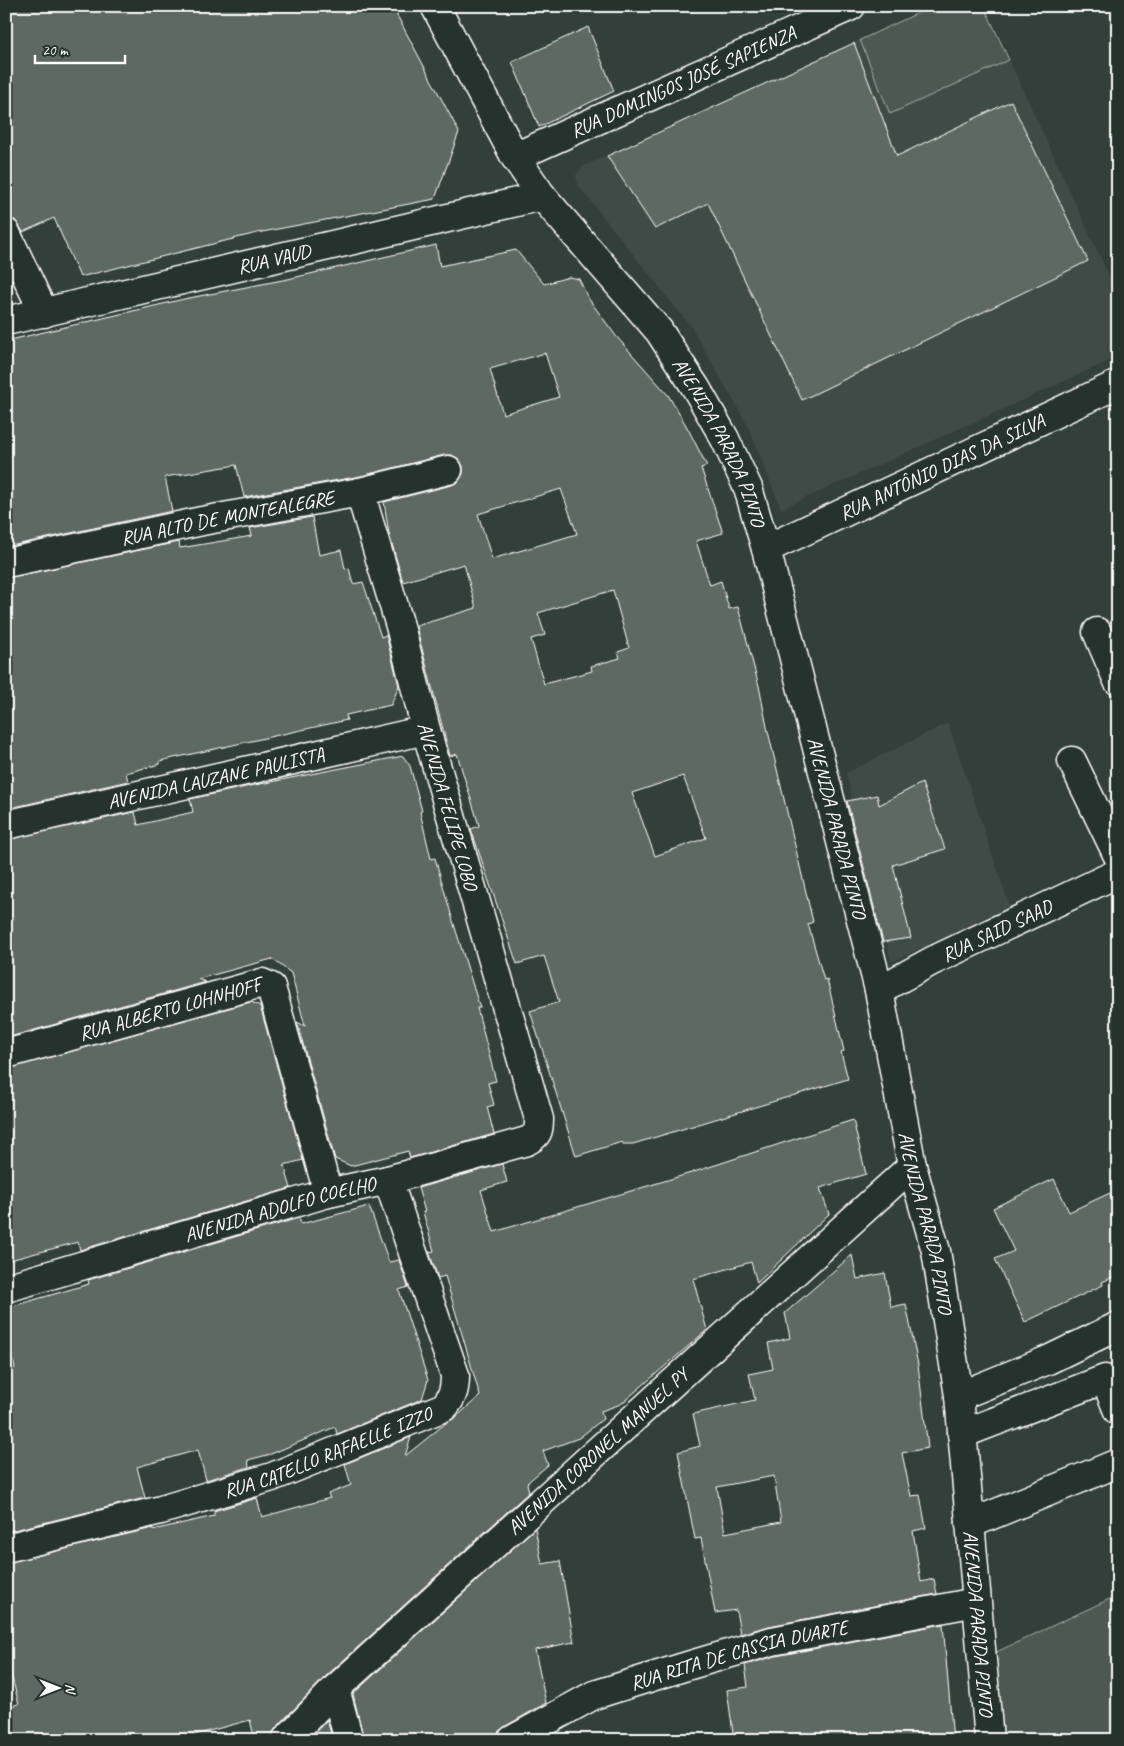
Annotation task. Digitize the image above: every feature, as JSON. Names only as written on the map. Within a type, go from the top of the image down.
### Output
[{"type":"street","name":"AVENIDA PARADA PINTO","points":[[436,6],[515,157],[542,196],[659,331],[696,388],[748,488],[766,549],[879,990],[912,1166],[936,1251],[959,1396],[989,1740]]},
{"type":"street","name":"RUA DOMINGOS JOSÉ SAPIENZA","points":[[515,157],[851,6]]},
{"type":"street","name":"RUA VAUD","points":[[6,321],[542,196]]},
{"type":"street","points":[[6,233],[44,313]]},
{"type":"street","name":"RUA ANTÔNIO DIAS DA SILVA","points":[[766,549],[1118,384]]},
{"type":"street","name":"RUA ALTO DE MONTEALEGRE","points":[[6,563],[202,521],[360,492],[448,470]]},
{"type":"street","name":"AVENIDA FELIPE LOBO","points":[[360,492],[400,626],[426,730],[539,1119]]},
{"type":"street","points":[[1097,632],[1118,681]]},
{"type":"street","name":"AVENIDA LAUZANE PAULISTA","points":[[6,825],[426,730]]},
{"type":"street","points":[[1072,761],[1118,856]]},
{"type":"street","name":"RUA SAID SAAD","points":[[879,990],[932,961],[1118,873]]},
{"type":"street","name":"RUA ALBERTO LOHNHOFF","points":[[6,1054],[262,982],[267,983],[271,987],[328,1193]]},
{"type":"street","name":"AVENIDA ADOLFO COELHO","points":[[6,1288],[328,1193],[388,1180],[527,1141],[539,1131],[539,1119]]},
{"type":"street","name":"AVENIDA CORONEL MANUEL PY","points":[[286,1740],[335,1688],[912,1166]]},
{"type":"street","name":"RUA CATELLO RAFAELLE IZZO","points":[[6,1548],[161,1510],[272,1477],[444,1407],[455,1389],[455,1375],[388,1180]]},
{"type":"street","points":[[959,1396],[1048,1360],[1118,1326]]},
{"type":"street","points":[[962,1434],[1105,1379],[1118,1411]]},
{"type":"street","points":[[970,1524],[1118,1463]]},
{"type":"street","name":"RUA RITA DE CASSIA DUARTE","points":[[512,1740],[594,1695],[687,1666],[772,1642],[976,1602]]},
{"type":"street","points":[[335,1688],[349,1740]]},
{"type":"shaded area","points":[[933,6],[984,6],[1118,295],[1118,357],[781,509],[748,426],[692,328],[578,185],[576,175],[582,167]]},
{"type":"shaded area","points":[[933,6],[984,6],[1009,60],[890,114],[860,40]]},
{"type":"shaded area","points":[[948,723],[1010,907],[891,962],[846,773]]},
{"type":"shaded area","points":[[1118,1595],[1118,1740],[999,1740],[990,1655]]},
{"type":"building","points":[[6,6],[392,6],[459,132],[435,199],[257,233],[80,277],[54,218],[23,232],[15,220],[6,218]]},
{"type":"building","points":[[588,27],[614,91],[539,127],[512,62]]},
{"type":"building","points":[[854,43],[897,156],[1011,101],[1088,261],[802,400],[708,203],[655,229],[607,156]]},
{"type":"building","points":[[436,245],[440,266],[516,250],[544,284],[569,277],[579,279],[588,298],[616,336],[668,395],[707,466],[701,468],[723,533],[696,541],[710,585],[721,581],[729,609],[738,607],[759,686],[813,922],[808,924],[824,980],[827,979],[844,1051],[841,1052],[848,1079],[633,1144],[623,1144],[622,1142],[576,1156],[530,1011],[559,1002],[544,956],[517,964],[471,829],[479,826],[478,822],[457,754],[450,756],[416,626],[476,608],[464,564],[403,582],[389,534],[384,502],[458,482],[463,474],[463,466],[459,459],[452,455],[444,455],[361,476],[244,497],[236,465],[165,477],[172,511],[6,547],[6,341],[184,299],[288,279]],"holes":[[[545,353],[559,397],[503,414],[490,369]],[[561,489],[577,534],[492,559],[478,514]],[[613,590],[629,648],[618,652],[620,658],[591,666],[592,671],[544,684],[531,639],[545,635],[538,613]],[[683,776],[706,838],[655,856],[632,793]]]},
{"type":"building","points":[[312,517],[319,555],[341,550],[345,569],[349,568],[353,584],[363,582],[381,637],[386,635],[399,686],[391,705],[346,715],[347,720],[160,761],[160,764],[126,773],[128,781],[6,809],[6,578],[179,542],[180,548],[252,536],[250,528]]},
{"type":"building","points":[[403,756],[410,766],[422,811],[420,812],[431,859],[435,858],[480,1008],[477,1008],[496,1081],[488,1083],[494,1105],[487,1107],[494,1134],[410,1158],[408,1151],[351,1166],[335,1159],[297,1022],[305,1026],[291,973],[272,959],[198,979],[206,982],[6,1038],[6,840],[135,812],[138,825],[193,812],[190,799]]},
{"type":"building","points":[[922,783],[945,849],[893,865],[911,938],[883,942],[847,801],[877,795],[879,805]]},
{"type":"building","points":[[251,1002],[260,1006],[303,1160],[284,1165],[291,1188],[80,1250],[78,1242],[6,1261],[6,1069]]},
{"type":"building","points":[[853,1120],[866,1174],[820,1188],[829,1214],[757,1283],[751,1262],[693,1279],[707,1330],[621,1404],[601,1411],[603,1419],[579,1438],[543,1451],[548,1465],[527,1483],[529,1492],[324,1678],[275,1729],[271,1740],[255,1740],[250,1720],[176,1740],[6,1740],[6,1707],[19,1704],[6,1655],[6,1563],[153,1528],[153,1530],[214,1516],[214,1511],[257,1498],[262,1517],[330,1498],[328,1494],[351,1485],[345,1464],[411,1437],[405,1456],[480,1396],[445,1276],[438,1278],[429,1252],[434,1251],[418,1188],[502,1164],[507,1182],[481,1190],[494,1232],[691,1173]]},
{"type":"building","points":[[1054,1179],[1069,1212],[1110,1193],[1118,1211],[1118,1275],[1102,1282],[1103,1285],[1025,1322],[995,1259],[1014,1251],[993,1208]]},
{"type":"building","points":[[369,1206],[389,1262],[399,1260],[408,1287],[399,1290],[428,1380],[422,1399],[337,1434],[335,1427],[271,1454],[248,1460],[249,1467],[206,1480],[198,1450],[137,1467],[145,1498],[6,1532],[6,1370],[15,1368],[6,1337],[6,1308],[89,1284],[88,1280],[299,1218],[301,1224]]},
{"type":"building","points":[[852,1255],[857,1279],[885,1273],[891,1307],[906,1304],[918,1365],[928,1448],[902,1453],[911,1496],[920,1495],[926,1528],[913,1531],[921,1582],[934,1579],[937,1594],[769,1626],[740,1634],[736,1610],[715,1613],[701,1538],[695,1539],[678,1452],[700,1446],[693,1414],[755,1400],[749,1374],[773,1369],[768,1343],[790,1338],[785,1313]],"holes":[[[774,1476],[781,1522],[725,1533],[717,1487]]]},
{"type":"building","points":[[535,1528],[542,1564],[560,1561],[574,1642],[535,1650],[546,1703],[504,1727],[498,1732],[496,1740],[364,1740],[353,1694]]},
{"type":"building","points":[[943,1624],[953,1740],[734,1740],[727,1690],[748,1687],[745,1665],[776,1656]]},
{"type":"building","points":[[327,1720],[333,1740],[308,1740]]}]
